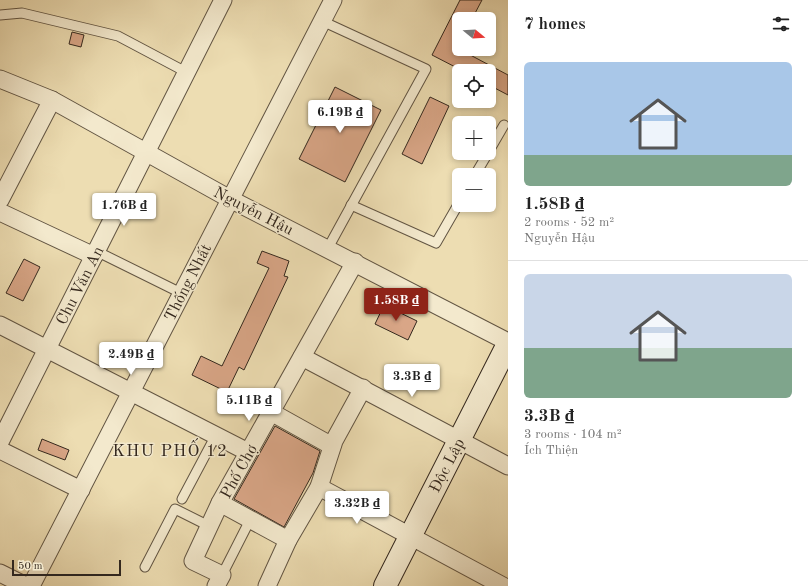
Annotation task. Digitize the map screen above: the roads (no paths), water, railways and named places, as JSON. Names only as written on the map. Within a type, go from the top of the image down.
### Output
[{"type":"street","name":"Chu Văn An","points":[[1,440],[223,0]]},
{"type":"street","name":"Thống Nhất","points":[[31,586],[333,0]]},
{"type":"street","name":"Nguyễn Hậu","points":[[0,79],[52,100],[230,199],[356,262],[508,343]]},
{"type":"street","points":[[0,200],[52,100]]},
{"type":"street","points":[[0,212],[95,253]]},
{"type":"street","name":"Phố Chợ","points":[[219,581],[192,561],[220,503],[356,262]]},
{"type":"street","points":[[0,325],[248,452]]},
{"type":"street","name":"Độc Lập","points":[[385,586],[508,343]]},
{"type":"street","points":[[302,357],[508,466]]},
{"type":"street","points":[[267,586],[288,540],[319,487],[332,446],[363,388]]},
{"type":"street","points":[[271,412],[332,446]]},
{"type":"street","points":[[1,440],[81,490]]},
{"type":"street","points":[[319,487],[503,586]]},
{"type":"street","points":[[220,503],[288,540]]},
{"type":"street","points":[[0,573],[26,586]]},
{"type":"lane","points":[[0,15],[22,13],[118,36],[186,72]]},
{"type":"lane","points":[[322,21],[426,69],[328,248]]},
{"type":"lane","points":[[496,138],[504,125]]},
{"type":"lane","points":[[352,205],[436,243],[454,212]]},
{"type":"lane","points":[[95,253],[182,293]]},
{"type":"lane","points":[[182,499],[216,435]]},
{"type":"lane","points":[[146,567],[175,509],[209,526]]},
{"type":"lane","points":[[219,581],[250,520]]},
{"type":"district","name":"KHU PHỐ 12","points":[[170,450]]}]
